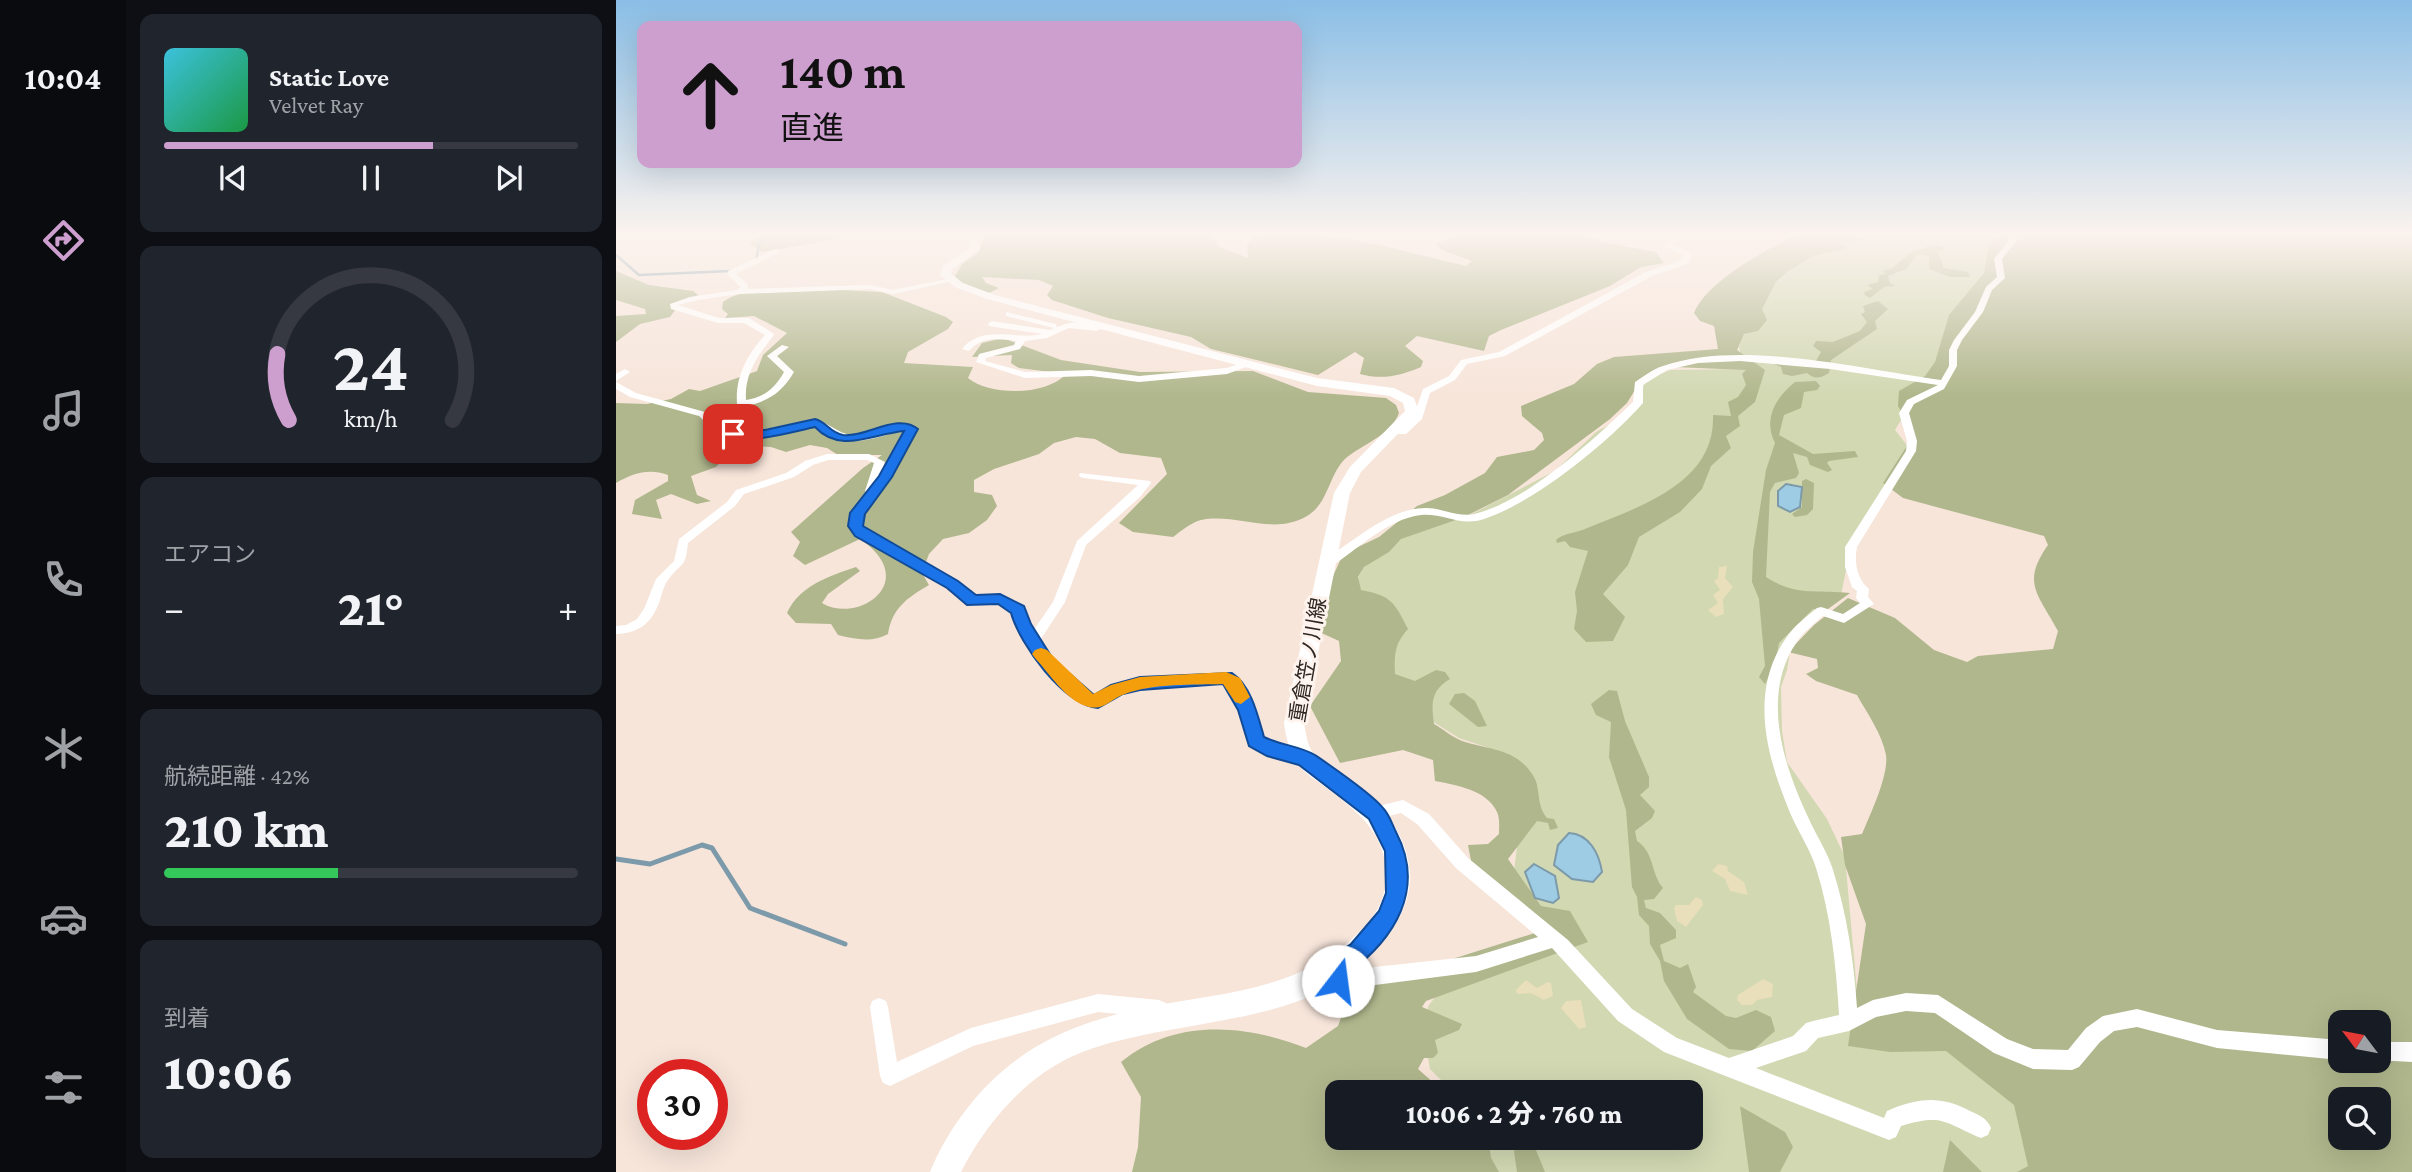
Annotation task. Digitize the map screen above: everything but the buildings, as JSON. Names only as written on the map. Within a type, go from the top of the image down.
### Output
[{"type":"main road","name":"重倉笠ノ川線","points":[[966,288],[991,297],[1317,382],[1399,394],[1409,401],[1412,412],[1365,457],[1347,480],[1325,565],[1294,723],[1305,759]]},
{"type":"main road","points":[[945,1172],[967,1131],[987,1105],[1030,1065],[1099,1032],[1294,989],[1326,975],[1359,951],[1375,934],[1387,918],[1397,893],[1395,851],[1376,813],[1305,759]]},
{"type":"street","points":[[740,292],[744,288]]},
{"type":"street","points":[[785,347],[771,356],[789,373],[779,391],[768,400],[742,404],[739,385],[755,350],[770,335],[746,320],[718,321],[674,307],[674,304],[686,299],[715,298],[740,292],[852,288]]},
{"type":"street","points":[[873,288],[894,292],[915,288]]},
{"type":"street","points":[[1395,431],[1402,432],[1417,419],[1426,391],[1452,378],[1464,362],[1502,354],[1624,288]]},
{"type":"street","points":[[1849,1022],[1846,970],[1824,868],[1782,776],[1768,703],[1780,659],[1792,639],[1806,625],[1822,611],[1844,619],[1868,604],[1862,598],[1863,589],[1858,587],[1851,571],[1848,557],[1851,547],[1911,451],[1912,442],[1904,413],[1910,402],[1944,383],[1953,366],[1953,350],[1979,312],[1990,288]]},
{"type":"street","points":[[1009,314],[1053,330]]},
{"type":"street","points":[[966,349],[984,338],[1031,339],[1072,323],[1106,330],[1115,328]]},
{"type":"street","points":[[992,324],[1053,330]]},
{"type":"street","points":[[1022,338],[1017,347],[992,351],[982,356],[980,362],[1025,374],[1091,373],[1139,379],[1227,371],[1250,364]]},
{"type":"street","points":[[1325,565],[1387,525],[1410,514],[1423,512],[1462,520],[1492,512],[1527,493],[1576,462],[1638,404],[1638,384],[1648,374],[1661,368],[1717,360],[1821,363],[1944,383]]},
{"type":"street","points":[[616,378],[625,372]]},
{"type":"street","points":[[616,385],[633,395],[702,414],[722,432],[744,436],[815,423],[820,424],[828,435],[844,439],[904,427],[912,429],[886,477],[857,513],[855,526],[860,533],[953,584],[972,601],[1000,599],[1018,610],[1022,624],[1047,663],[1089,701],[1098,702],[1118,689],[1140,684],[1226,678],[1238,690],[1256,741],[1273,751],[1305,759]]},
{"type":"street","points":[[616,630],[628,630],[645,622],[657,598],[660,581],[681,557],[683,541],[732,505],[745,489],[790,475],[818,460],[869,457],[880,461],[869,487],[872,494]]},
{"type":"street","points":[[1033,641],[1059,602],[1081,544],[1146,483],[1084,475]]},
{"type":"street","points":[[1376,813],[1403,806],[1423,819],[1462,863],[1553,940],[1625,1015],[1671,1045],[1889,1130],[1895,1118],[1930,1107],[1958,1114],[1981,1128]]},
{"type":"street","points":[[1326,975],[1342,983],[1375,976],[1476,964],[1553,940]]},
{"type":"street","points":[[1728,1069],[1799,1044],[1813,1030],[1849,1022],[1873,1009],[1906,1002],[1938,1004],[2001,1046],[2033,1059],[2072,1060],[2093,1035],[2110,1023],[2137,1018],[2217,1039],[2328,1049]]},
{"type":"street","points":[[879,1007],[890,1076],[971,1037],[1098,1003],[1190,1013]]},
{"type":"street","points":[[2391,1052],[2412,1052]]},
{"type":"green space","points":[[616,288],[669,288],[693,291],[698,295],[681,302],[670,317],[640,324],[616,342],[616,316],[646,314],[645,309],[616,300]]},
{"type":"green space","points":[[967,288],[999,288],[989,293]]},
{"type":"green space","points":[[1052,288],[1606,288],[1489,336],[1484,351],[1417,336],[1405,346],[1423,361],[1421,367],[1383,377],[1360,374],[1364,358],[1355,352],[1318,375],[1211,349],[1191,337],[1108,318],[1052,300],[1047,295]]},
{"type":"green space","points":[[1712,288],[1773,288],[1762,309],[1767,320],[1758,331],[1744,334],[1737,350],[1765,370],[1755,402],[1738,416],[1740,426],[1726,436],[1731,448],[1711,466],[1702,489],[1680,512],[1639,537],[1628,565],[1603,594],[1625,617],[1613,641],[1586,642],[1574,629],[1577,611],[1575,592],[1588,551],[1570,547],[1565,541],[1557,543],[1556,540],[1628,512],[1670,490],[1688,476],[1702,459],[1711,439],[1713,415],[1731,416],[1728,402],[1738,397],[1746,385],[1742,374],[1746,370],[1674,367],[1657,371],[1641,380],[1627,403],[1610,419],[1508,495],[1462,518],[1401,539],[1389,552],[1364,567],[1358,577],[1361,590],[1391,602],[1408,629],[1396,649],[1395,674],[1415,681],[1436,670],[1445,672],[1450,679],[1439,688],[1434,698],[1434,724],[1462,741],[1511,755],[1527,767],[1534,777],[1544,813],[1547,818],[1554,819],[1558,828],[1550,830],[1548,823],[1537,821],[1508,859],[1541,906],[1570,911],[1588,942],[1426,1001],[1422,1007],[1462,1024],[1459,1030],[1435,1040],[1438,1053],[1433,1058],[1424,1058],[1418,1069],[1430,1080],[1325,1080],[1325,1150],[1490,1150],[1499,1172],[1132,1172],[1138,1147],[1141,1097],[1121,1062],[1142,1048],[1187,1032],[1235,1030],[1283,1040],[1306,1048],[1338,1026],[1351,991],[1538,932],[1473,871],[1468,845],[1488,844],[1499,834],[1498,814],[1486,798],[1452,784],[1435,781],[1433,760],[1403,750],[1340,763],[1310,706],[1341,661],[1339,641],[1315,630],[1315,616],[1343,554],[1379,537],[1417,506],[1445,495],[1485,473],[1497,457],[1534,450],[1544,440],[1542,433],[1522,416],[1521,406],[1574,384],[1597,364],[1614,357],[1718,349],[1714,326],[1700,321],[1694,313]]},
{"type":"green space","points":[[1773,288],[1981,288],[1895,430],[1910,449],[1847,565],[1841,595],[1793,633],[1787,670],[1781,687],[1782,731],[1787,762],[1827,819],[1845,857],[1857,991],[1925,1038],[1969,1059],[2021,1103],[2030,1162],[2025,1172],[1486,1172],[1483,1150],[1703,1150],[1703,1080],[1441,1080],[1430,1069],[1422,1026],[1429,1005],[1445,985],[1556,950],[1538,910],[1514,871],[1517,847],[1507,754],[1459,738],[1435,723],[1391,677],[1389,665],[1399,642],[1399,629],[1355,585],[1363,568],[1402,538],[1466,517],[1555,471],[1596,432],[1616,421],[1641,397],[1644,384],[1649,379],[1670,370],[1742,369],[1739,346],[1743,335],[1758,328],[1761,310]]},
{"type":"green space","points":[[1871,288],[1883,288],[1870,298],[1865,295],[1864,292],[1873,289]]},
{"type":"green space","points":[[1972,288],[2412,288],[2412,1172],[2017,1172],[2028,1166],[2014,1105],[1946,1051],[1890,1052],[1848,1046],[1866,924],[1845,865],[1841,837],[1862,834],[1882,784],[1886,755],[1878,732],[1857,695],[1816,681],[1806,674],[1818,668],[1817,659],[1788,652],[1814,625],[1848,598],[1895,618],[1934,650],[1967,662],[1978,656],[2053,649],[2058,631],[2035,588],[2035,569],[2048,545],[2044,536],[1903,498],[1883,483],[1914,435],[1898,406],[1899,391],[1925,376],[1935,362],[1949,315]]},
{"type":"green space","points":[[757,290],[882,292],[946,317],[953,322],[948,329],[908,352],[904,363],[973,367],[968,378],[990,388],[1032,390],[1057,381],[1066,374],[1019,368],[1011,363],[1012,355],[972,357],[982,343],[1003,338],[1061,360],[1140,372],[1253,371],[1308,392],[1386,398],[1396,405],[1399,413],[1383,433],[1346,458],[1335,472],[1320,504],[1307,516],[1281,524],[1228,519],[1201,520],[1173,537],[1133,532],[1119,523],[1167,474],[1161,458],[1120,453],[1095,439],[1076,437],[1054,443],[1039,454],[994,469],[974,480],[974,492],[992,495],[997,506],[987,520],[969,533],[943,539],[929,554],[922,573],[929,585],[914,594],[897,610],[888,634],[870,639],[838,635],[831,624],[796,623],[787,613],[799,596],[816,583],[856,567],[860,571],[828,594],[822,603],[837,608],[852,608],[866,603],[878,595],[885,584],[885,570],[878,555],[860,539],[805,565],[793,556],[800,542],[791,532],[863,468],[882,455],[838,455],[827,448],[810,445],[786,452],[771,447],[750,446],[727,455],[716,467],[691,476],[697,495],[711,501],[697,504],[671,494],[656,500],[662,519],[632,514],[635,500],[668,481],[668,475],[641,473],[616,483],[616,403],[647,404],[671,399],[689,389],[700,391],[757,371],[763,355],[787,333],[754,316],[725,318],[728,314],[722,309],[723,302],[733,296]]},
{"type":"green space","points":[[1878,301],[1888,309],[1875,321],[1877,329],[1831,360],[1829,373],[1818,377],[1807,373],[1792,376],[1783,374],[1781,367],[1774,364],[1783,358],[1816,361],[1821,352],[1813,346],[1816,341],[1833,342],[1860,331],[1867,322],[1861,314],[1865,312],[1863,306]]},
{"type":"green space","points":[[1816,381],[1820,386],[1817,390],[1804,392],[1801,408],[1784,415],[1779,435],[1813,454],[1855,451],[1858,457],[1829,461],[1827,463],[1832,470],[1828,472],[1810,465],[1807,457],[1793,453],[1799,473],[1796,478],[1775,483],[1770,492],[1766,577],[1797,590],[1850,593],[1828,609],[1813,609],[1779,643],[1775,664],[1765,684],[1759,677],[1765,666],[1759,599],[1752,582],[1753,552],[1766,470],[1775,443],[1770,426],[1771,418],[1777,402],[1795,382]]},
{"type":"green space","points":[[1806,479],[1814,483],[1813,509],[1807,515],[1795,517],[1792,514],[1802,507],[1802,481]]},
{"type":"green space","points":[[1609,690],[1617,691],[1625,721],[1649,777],[1649,787],[1640,795],[1655,811],[1652,818],[1635,831],[1637,841],[1647,851],[1663,888],[1654,899],[1644,900],[1646,908],[1660,913],[1676,930],[1676,938],[1660,945],[1664,961],[1680,968],[1688,964],[1696,987],[1693,992],[1726,1016],[1736,1018],[1756,1010],[1771,1017],[1775,1031],[1752,1051],[1729,1049],[1687,1019],[1664,981],[1660,961],[1650,944],[1649,926],[1639,915],[1637,897],[1632,887],[1626,810],[1609,757],[1611,722],[1596,715],[1591,704]]},
{"type":"green space","points":[[1464,693],[1475,701],[1487,726],[1478,727],[1449,704],[1455,694]]},
{"type":"green space","points":[[1740,1106],[1785,1132],[1793,1147],[1780,1172],[1749,1172]]},
{"type":"green space","points":[[1950,1140],[1982,1172],[1943,1172]]},
{"type":"green space","points":[[1536,1150],[1545,1172],[1517,1172],[1514,1151]]},
{"type":"sand","points":[[1727,566],[1725,578],[1733,587],[1723,599],[1724,614],[1716,617],[1708,610],[1718,603],[1713,595],[1720,590],[1714,581],[1718,578],[1719,567]]},
{"type":"sand","points":[[1718,864],[1727,866],[1728,871],[1744,882],[1748,895],[1730,891],[1725,879],[1712,871]]},
{"type":"sand","points":[[1696,897],[1702,900],[1703,905],[1686,927],[1677,921],[1674,908],[1676,905],[1689,905]]},
{"type":"sand","points":[[1763,979],[1773,984],[1772,997],[1757,1000],[1752,1005],[1742,1005],[1737,1000],[1738,995]]},
{"type":"sand","points":[[1526,980],[1537,988],[1551,983],[1553,996],[1544,1000],[1531,993],[1517,994],[1516,990]]},
{"type":"sand","points":[[1581,1000],[1586,1027],[1579,1029],[1561,1008],[1566,1001]]},
{"type":"water","points":[[1786,484],[1802,487],[1800,507],[1790,512],[1778,506],[1778,491]]},
{"type":"water","points":[[1569,833],[1582,837],[1596,852],[1602,872],[1593,882],[1572,879],[1554,865],[1558,845]]},
{"type":"water","points":[[1534,864],[1555,876],[1559,898],[1553,903],[1535,898],[1525,872]]},
{"type":"waterway","points":[[616,859],[650,864],[702,845],[712,848],[750,908],[845,944]]},
{"type":"slow traffic","points":[[1041,654],[1047,663],[1089,701],[1098,702],[1118,689],[1140,684],[1206,678],[1226,678],[1234,682],[1241,697]]},
{"type":"route","points":[[733,434],[765,434],[815,423],[820,424],[828,435],[844,439],[904,427],[912,429],[886,477],[857,513],[855,526],[860,533],[953,584],[972,601],[1000,599],[1018,610],[1022,624],[1047,663],[1089,701],[1098,702],[1118,689],[1140,684],[1206,678],[1226,678],[1234,682],[1247,710],[1256,741],[1273,751],[1305,759],[1376,813],[1395,851],[1397,893],[1387,918],[1359,951],[1326,975],[1338,981]]}]
